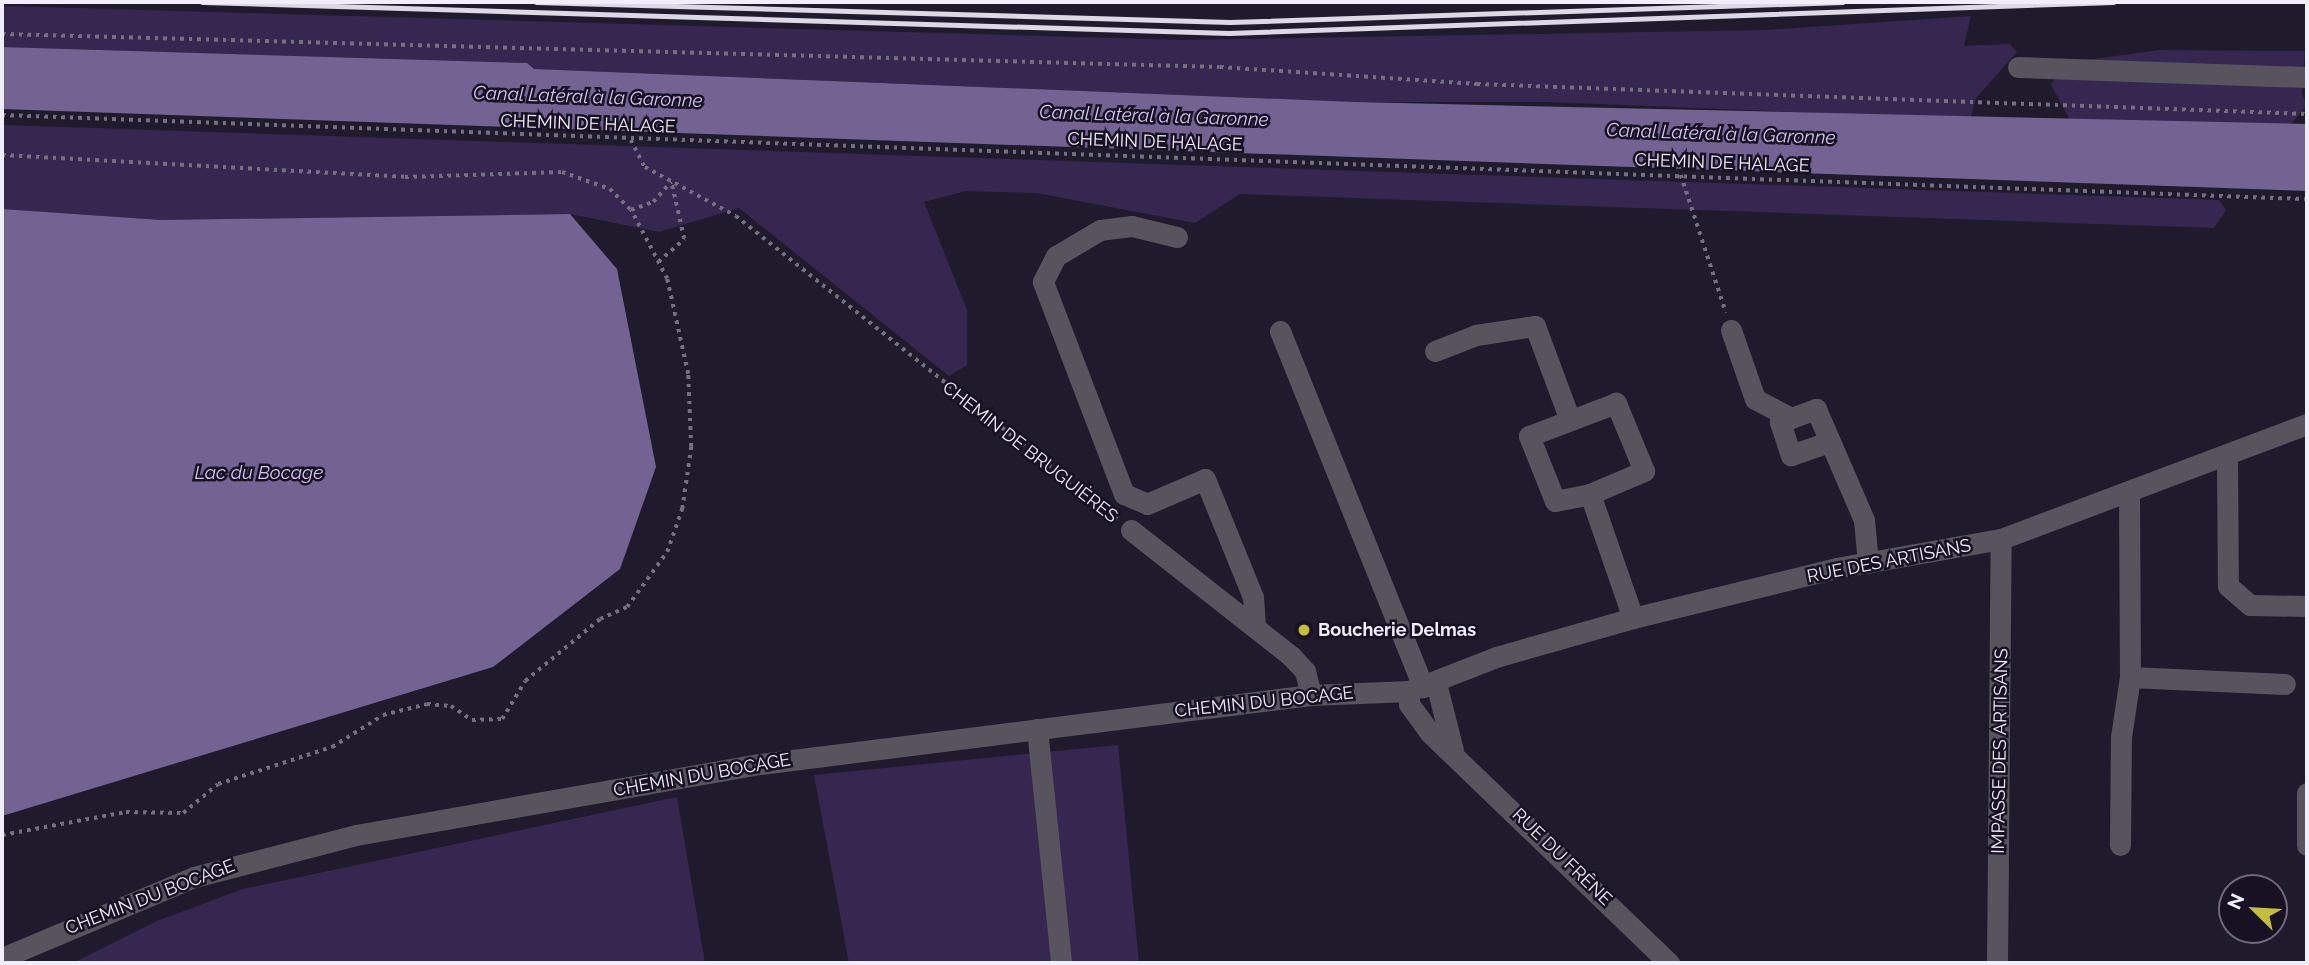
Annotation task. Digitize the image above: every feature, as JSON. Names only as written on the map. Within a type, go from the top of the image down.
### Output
[{"type":"street","points":[[2018,67],[2307,77]]},
{"type":"street","points":[[1177,237],[1132,226],[1100,230],[1056,256],[1043,282],[1124,494],[1147,504],[1214,473],[1254,597],[1255,627]]},
{"type":"street","points":[[1435,351],[1476,335],[1535,326],[1570,421]]},
{"type":"street","points":[[1731,330],[1755,399],[1791,418]]},
{"type":"street","points":[[1280,331],[1423,687],[1454,752]]},
{"type":"street","points":[[1616,402],[1644,471],[1590,494],[1555,501],[1529,436],[1616,402]]},
{"type":"street","points":[[1828,442],[1791,455],[1780,422],[1816,409],[1864,520],[1868,562]]},
{"type":"street","name":"RUE DES ARTISANS","points":[[1423,687],[1496,657],[1633,618],[1868,562],[2001,539],[2129,495],[2307,424]]},
{"type":"street","points":[[2227,458],[2228,586],[2250,606],[2307,606]]},
{"type":"street","points":[[1590,494],[1633,618]]},
{"type":"street","points":[[2120,845],[2121,737],[2130,677],[2129,495]]},
{"type":"street","name":"CHEMIN DE BRUGUIÈRES","points":[[1131,530],[1255,627],[1305,671],[1311,695]]},
{"type":"street","name":"IMPASSE DES ARTISANS","points":[[1997,963],[2001,539]]},
{"type":"street","points":[[2130,677],[2285,684]]},
{"type":"street","name":"CHEMIN DU BOCAGE","points":[[2,958],[194,877],[356,835],[760,764],[1311,695],[1423,687]]},
{"type":"street","name":"RUE DU FRÊNE","points":[[1423,687],[1416,716],[1669,963]]},
{"type":"street","points":[[1037,729],[1061,963]]},
{"type":"street","points":[[2307,793],[2307,845]]},
{"type":"path","points":[[2,34],[1220,67],[1477,84],[2307,114]]},
{"type":"path","name":"CHEMIN DE HALAGE","points":[[2,115],[2307,199]]},
{"type":"path","name":"CHEMIN DE BRUGUIÈRES","points":[[631,140],[645,167],[736,216],[1131,530]]},
{"type":"path","points":[[2,155],[405,177],[562,173],[610,189],[631,210],[658,262],[688,374],[691,447],[679,519],[667,552],[627,607],[600,619],[525,681],[502,719],[472,720],[451,706],[427,704],[383,715],[332,747],[218,784],[183,813],[126,812],[2,835]]},
{"type":"path","points":[[1681,175],[1731,330]]},
{"type":"path","points":[[631,210],[653,202],[671,182]]},
{"type":"path","points":[[658,262],[684,239],[671,182]]},
{"type":"shaded area","points":[[2,6],[1183,40],[1766,30],[1971,16],[1964,46],[2010,44],[2017,52],[1976,98],[1970,119],[1549,102],[1356,102],[534,69],[527,63],[2,47]]},
{"type":"shaded area","points":[[2159,50],[2305,51],[2302,94],[2307,105],[2291,124],[2071,122],[2051,85],[2065,63]]},
{"type":"shaded area","points":[[2,125],[2219,200],[2226,210],[2214,228],[1240,194],[1195,223],[1037,193],[966,191],[924,202],[967,310],[967,365],[949,376],[739,208],[659,232],[570,214],[161,220],[2,209]]},
{"type":"shaded area","points":[[1118,745],[1139,963],[849,963],[814,775]]},
{"type":"shaded area","points":[[677,797],[705,963],[73,963],[157,921],[243,889]]},
{"type":"water","name":"Canal Latéral à la Garonne","points":[[2,47],[527,63],[534,69],[1356,102],[2307,124],[2307,191],[2,109]]},
{"type":"water","name":"Lac du Bocage","points":[[2,209],[161,220],[570,214],[617,269],[656,467],[620,569],[493,667],[2,816]]},
{"type":"railway","points":[[202,2],[1229,33],[2113,2]]},
{"type":"railway","points":[[536,2],[1230,22],[1843,2]]},
{"type":"place","name":"Boucherie Delmas","points":[[1304,630]]}]
